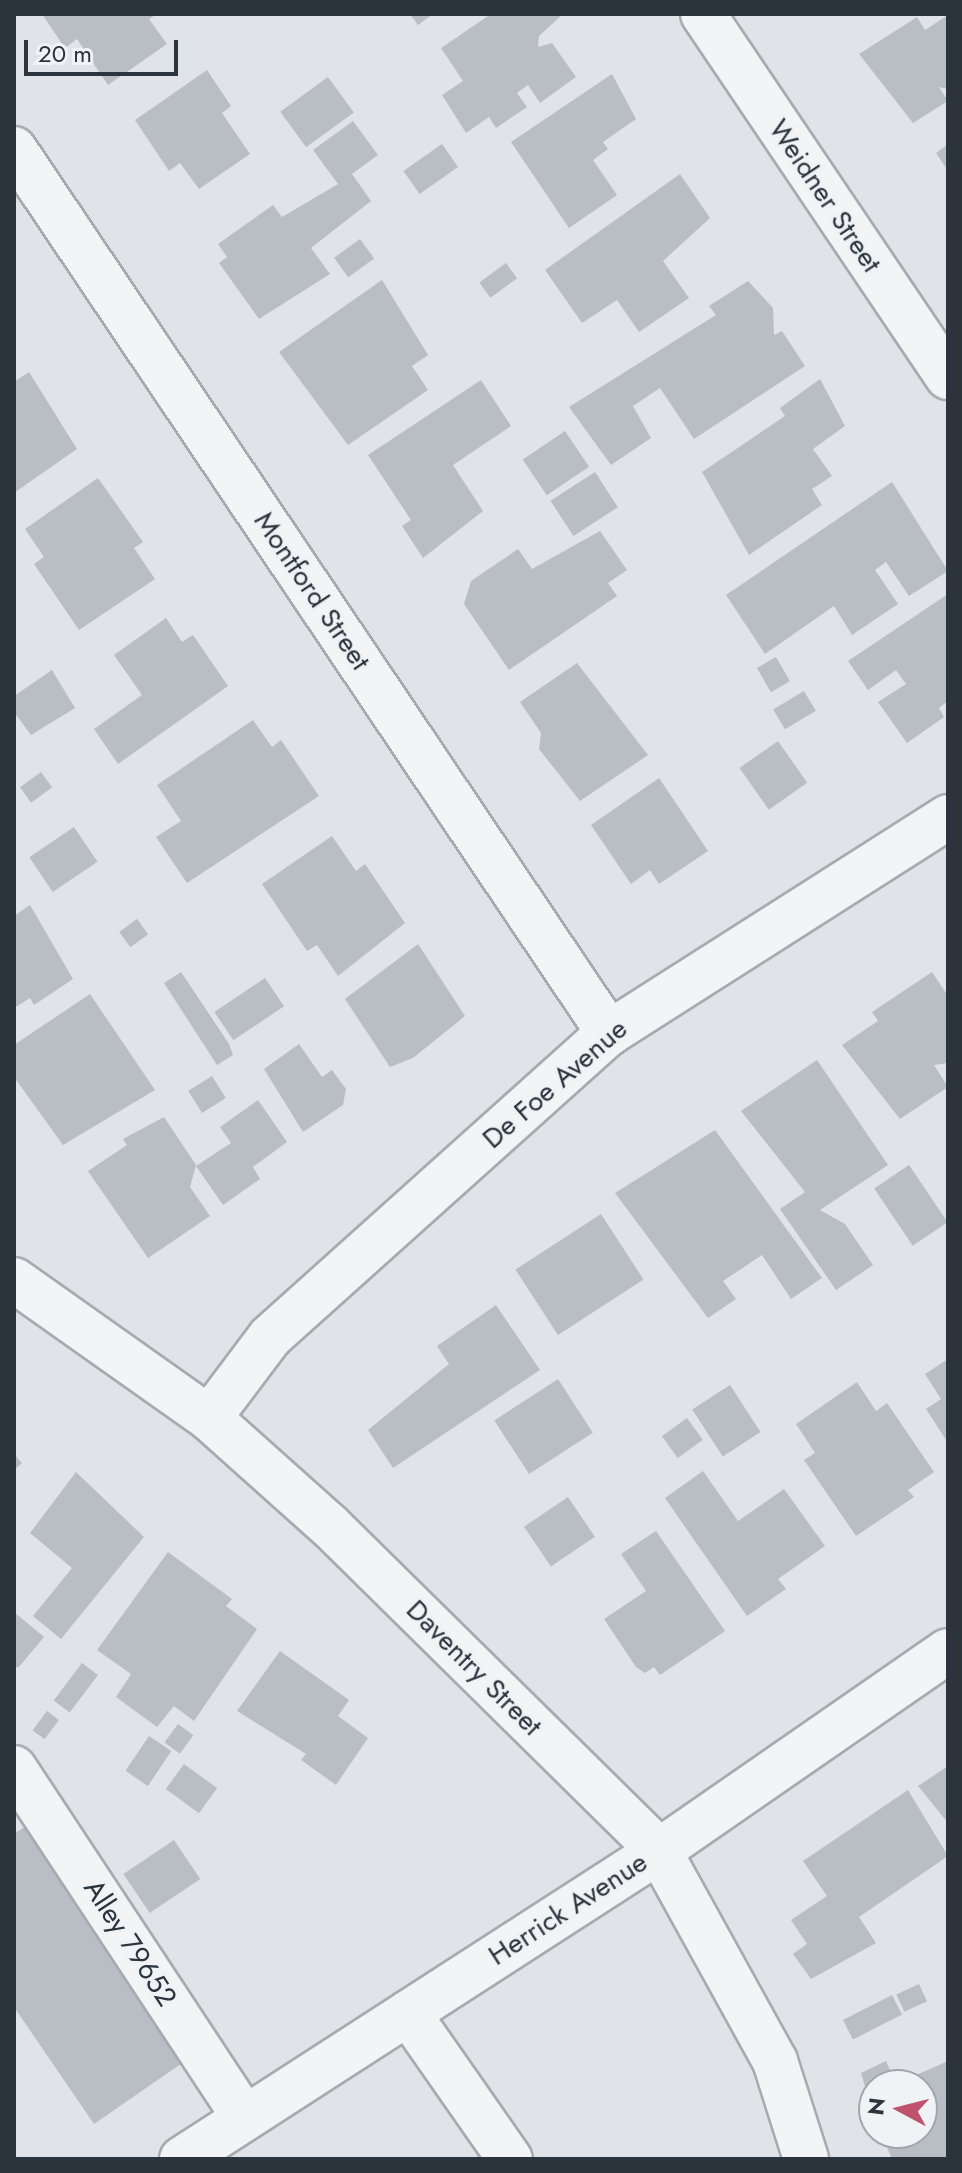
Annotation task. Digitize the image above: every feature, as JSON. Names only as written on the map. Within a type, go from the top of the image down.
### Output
[{"type":"street","name":"Weidner Street","points":[[703,14],[948,377]]},
{"type":"street","name":"Montford Street","points":[[14,149],[609,1033]]},
{"type":"street","name":"De Foe Avenue","points":[[209,1418],[270,1337],[609,1033],[948,817]]},
{"type":"street","name":"Daventry Street","points":[[14,1280],[209,1418],[330,1526],[659,1851],[775,2061],[806,2159]]},
{"type":"street","name":"Herrick Avenue","points":[[182,2159],[659,1851],[948,1651]]},
{"type":"street","name":"Alley 79652","points":[[14,1768],[245,2118]]},
{"type":"street","points":[[408,2013],[510,2159]]},
{"type":"building","points":[[42,14],[157,14],[149,19],[167,44],[108,85],[77,39],[65,48]]},
{"type":"building","points":[[410,14],[433,14],[418,25]]},
{"type":"building","points":[[491,14],[563,14],[539,36],[538,47],[552,43],[576,77],[540,103],[528,85],[517,93],[527,107],[496,128],[489,117],[466,133],[442,95],[463,81],[441,48]]},
{"type":"building","points":[[948,15],[948,89],[939,87],[948,101],[913,123],[859,54],[917,17],[925,30]]},
{"type":"building","points":[[207,70],[231,106],[222,113],[250,154],[199,189],[180,163],[169,171],[135,120]]},
{"type":"building","points":[[612,74],[636,119],[603,142],[608,149],[593,160],[617,195],[569,228],[511,142]]},
{"type":"building","points":[[328,77],[354,113],[306,147],[280,112]]},
{"type":"building","points":[[353,121],[378,155],[352,174],[371,201],[311,248],[330,274],[259,319],[219,263],[227,257],[218,244],[273,205],[282,217],[338,184],[313,150]]},
{"type":"building","points":[[442,144],[458,167],[420,194],[403,171]]},
{"type":"building","points":[[948,144],[948,171],[936,153]]},
{"type":"building","points":[[680,174],[710,218],[663,261],[689,298],[639,332],[617,300],[582,323],[545,270]]},
{"type":"building","points":[[360,239],[374,258],[348,277],[334,258]]},
{"type":"building","points":[[506,263],[517,278],[490,298],[479,282]]},
{"type":"building","points":[[382,280],[428,355],[412,366],[428,390],[348,445],[279,352]]},
{"type":"building","points":[[748,281],[773,308],[774,335],[782,331],[805,366],[694,439],[660,388],[633,406],[651,438],[611,465],[569,407],[716,315],[709,306]]},
{"type":"building","points":[[29,372],[77,449],[14,493],[14,382]]},
{"type":"building","points":[[820,379],[845,426],[813,449],[832,476],[812,489],[822,505],[749,555],[702,472],[785,416],[780,408]]},
{"type":"building","points":[[481,380],[511,426],[453,465],[483,511],[423,558],[402,526],[411,520],[368,455]]},
{"type":"building","points":[[565,431],[589,467],[547,495],[523,460]]},
{"type":"building","points":[[595,472],[618,507],[573,536],[551,501]]},
{"type":"building","points":[[98,478],[143,542],[134,548],[155,579],[79,630],[34,564],[44,557],[25,529]]},
{"type":"building","points":[[892,482],[948,571],[909,596],[886,562],[875,570],[898,604],[852,635],[834,606],[765,654],[726,595]]},
{"type":"building","points":[[600,531],[627,570],[608,583],[617,596],[509,670],[464,604],[471,581],[518,549],[532,569]]},
{"type":"building","points":[[948,594],[948,701],[939,708],[944,717],[907,743],[878,702],[906,684],[896,670],[868,690],[848,661]]},
{"type":"building","points":[[166,618],[182,642],[193,635],[228,686],[118,764],[94,729],[142,695],[114,655]]},
{"type":"building","points":[[776,657],[790,681],[771,692],[757,668]]},
{"type":"building","points":[[577,663],[648,755],[580,801],[539,749],[541,733],[520,702]]},
{"type":"building","points":[[52,670],[75,708],[31,735],[14,712],[14,696]]},
{"type":"building","points":[[804,691],[816,711],[785,729],[773,710]]},
{"type":"building","points":[[253,720],[272,747],[281,740],[319,796],[187,883],[156,837],[181,821],[157,785]]},
{"type":"building","points":[[778,741],[807,783],[769,810],[739,768]]},
{"type":"building","points":[[41,772],[52,787],[31,803],[20,787]]},
{"type":"building","points":[[659,778],[708,851],[659,884],[650,870],[631,884],[591,825]]},
{"type":"building","points":[[74,827],[97,862],[53,892],[29,857]]},
{"type":"building","points":[[332,836],[356,871],[365,864],[405,923],[338,976],[317,945],[307,951],[262,884]]},
{"type":"building","points":[[30,905],[73,979],[34,1005],[30,998],[14,1008],[14,916]]},
{"type":"building","points":[[137,919],[148,934],[130,947],[119,932]]},
{"type":"building","points":[[418,944],[465,1016],[413,1058],[390,1067],[345,999]]},
{"type":"building","points":[[181,972],[229,1044],[233,1055],[217,1065],[164,983]]},
{"type":"building","points":[[932,972],[948,996],[948,1063],[934,1065],[948,1087],[900,1119],[842,1045],[878,1021],[872,1012]]},
{"type":"building","points":[[265,978],[284,1006],[233,1040],[214,1012]]},
{"type":"building","points":[[90,994],[155,1090],[63,1145],[14,1077],[14,1045]]},
{"type":"building","points":[[299,1044],[322,1077],[332,1070],[346,1089],[343,1105],[303,1132],[264,1069]]},
{"type":"building","points":[[817,1060],[888,1165],[820,1210],[845,1224],[873,1265],[836,1290],[780,1209],[805,1192],[741,1111]]},
{"type":"building","points":[[212,1076],[226,1098],[202,1113],[188,1091]]},
{"type":"building","points":[[258,1100],[287,1142],[253,1167],[260,1179],[223,1205],[196,1166],[231,1143],[220,1127]]},
{"type":"building","points":[[164,1117],[196,1165],[190,1187],[210,1216],[148,1258],[88,1171],[127,1145],[123,1139]]},
{"type":"building","points":[[715,1130],[822,1278],[791,1299],[762,1255],[723,1281],[736,1299],[708,1318],[615,1193]]},
{"type":"building","points":[[909,1165],[948,1222],[913,1246],[874,1188]]},
{"type":"building","points":[[601,1214],[643,1279],[558,1335],[515,1270]]},
{"type":"building","points":[[496,1305],[540,1370],[393,1468],[368,1430],[449,1364],[437,1346]]},
{"type":"building","points":[[948,1359],[948,1443],[926,1409],[941,1399],[925,1374]]},
{"type":"building","points":[[558,1379],[593,1433],[529,1474],[494,1420]]},
{"type":"building","points":[[857,1382],[876,1411],[887,1403],[934,1472],[908,1490],[914,1497],[856,1536],[804,1460],[815,1453],[796,1424]]},
{"type":"building","points":[[730,1385],[760,1432],[723,1456],[692,1410]]},
{"type":"building","points":[[687,1418],[703,1440],[678,1458],[662,1436]]},
{"type":"building","points":[[14,1454],[22,1463],[14,1470]]},
{"type":"building","points":[[703,1471],[738,1521],[784,1489],[825,1546],[778,1579],[786,1589],[747,1616],[665,1498]]},
{"type":"building","points":[[76,1472],[144,1537],[61,1639],[33,1616],[72,1568],[30,1533]]},
{"type":"building","points":[[568,1497],[595,1537],[551,1566],[524,1527]]},
{"type":"building","points":[[656,1531],[725,1631],[660,1675],[654,1667],[645,1673],[636,1667],[604,1619],[646,1591],[621,1554]]},
{"type":"building","points":[[168,1552],[232,1599],[226,1606],[257,1629],[194,1721],[174,1706],[157,1727],[116,1697],[131,1674],[97,1650]]},
{"type":"building","points":[[14,1612],[44,1637],[18,1668],[14,1665]]},
{"type":"building","points":[[280,1651],[349,1700],[338,1716],[368,1738],[336,1785],[301,1760],[306,1754],[237,1711]]},
{"type":"building","points":[[82,1663],[98,1675],[70,1713],[54,1701]]},
{"type":"building","points":[[47,1711],[59,1720],[45,1739],[33,1730]]},
{"type":"building","points":[[178,1724],[193,1735],[180,1754],[164,1743]]},
{"type":"building","points":[[149,1736],[171,1751],[148,1786],[126,1771]]},
{"type":"building","points":[[184,1764],[217,1788],[199,1813],[166,1789]]},
{"type":"building","points":[[948,1766],[948,1823],[918,1786]]},
{"type":"building","points":[[908,1790],[948,1856],[859,1917],[876,1943],[811,1979],[793,1954],[807,1944],[791,1920],[827,1896],[803,1861]]},
{"type":"building","points":[[29,1824],[188,2059],[94,2124],[14,2007],[14,1834]]},
{"type":"building","points":[[174,1840],[200,1879],[150,1913],[123,1874]]},
{"type":"building","points":[[919,1984],[927,2001],[904,2012],[896,1995]]},
{"type":"building","points":[[892,1995],[902,2015],[853,2040],[843,2020]]},
{"type":"building","points":[[886,2061],[889,2069],[869,2069]]},
{"type":"building","points":[[948,2061],[948,2159],[892,2159],[888,2149],[938,2149],[938,2069],[930,2069]]}]
